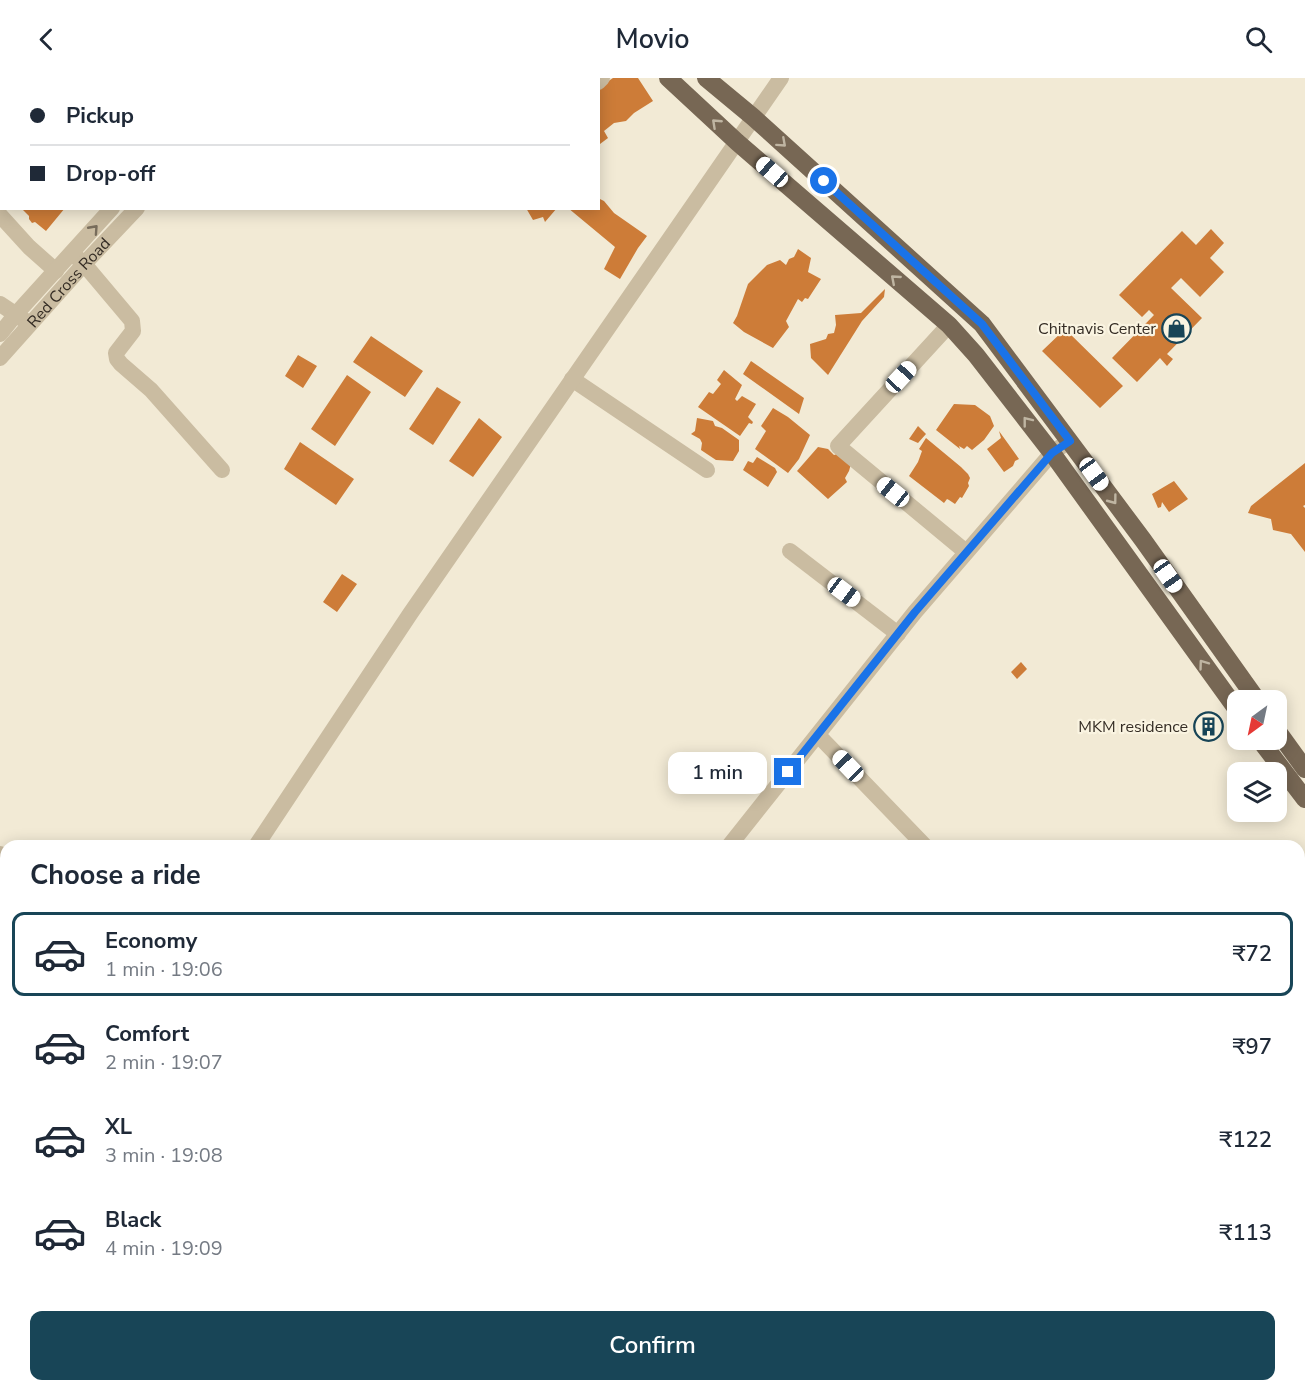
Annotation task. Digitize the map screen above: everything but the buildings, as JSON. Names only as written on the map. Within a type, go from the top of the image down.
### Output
[{"type":"main road","points":[[668,78],[737,142],[949,326],[976,355],[1052,453],[1227,696]]},
{"type":"main road","points":[[706,78],[753,117],[982,324],[1143,540],[1250,690]]},
{"type":"main road","points":[[1287,744],[1305,769]]},
{"type":"main road","points":[[1268,750],[1305,799]]},
{"type":"street","points":[[260,840],[410,614],[781,78]]},
{"type":"street","name":"Red Cross Road","points":[[78,258],[111,210]]},
{"type":"street","name":"Red Cross Road","points":[[0,358],[54,280],[135,210]]},
{"type":"street","points":[[0,215],[29,247],[54,280]]},
{"type":"street","points":[[78,258],[132,321],[133,331],[116,353],[121,364],[152,390],[222,470]]},
{"type":"street","points":[[0,304],[29,313]]},
{"type":"street","name":"Red Cross Road","points":[[0,334],[29,313]]},
{"type":"street","points":[[949,326],[838,446],[966,552]]},
{"type":"street","points":[[572,379],[707,471]]},
{"type":"street","points":[[734,840],[966,552],[1052,453],[1070,441]]},
{"type":"street","points":[[790,551],[898,634]]},
{"type":"street","points":[[818,735],[919,840]]},
{"type":"place","name":"Chitnavis Center","points":[[1177,328]]},
{"type":"place","name":"MKM residence","points":[[1209,726]]},
{"type":"route","points":[[788,772],[915,612],[966,552],[1052,453],[1070,441],[982,324],[824,181]]}]
